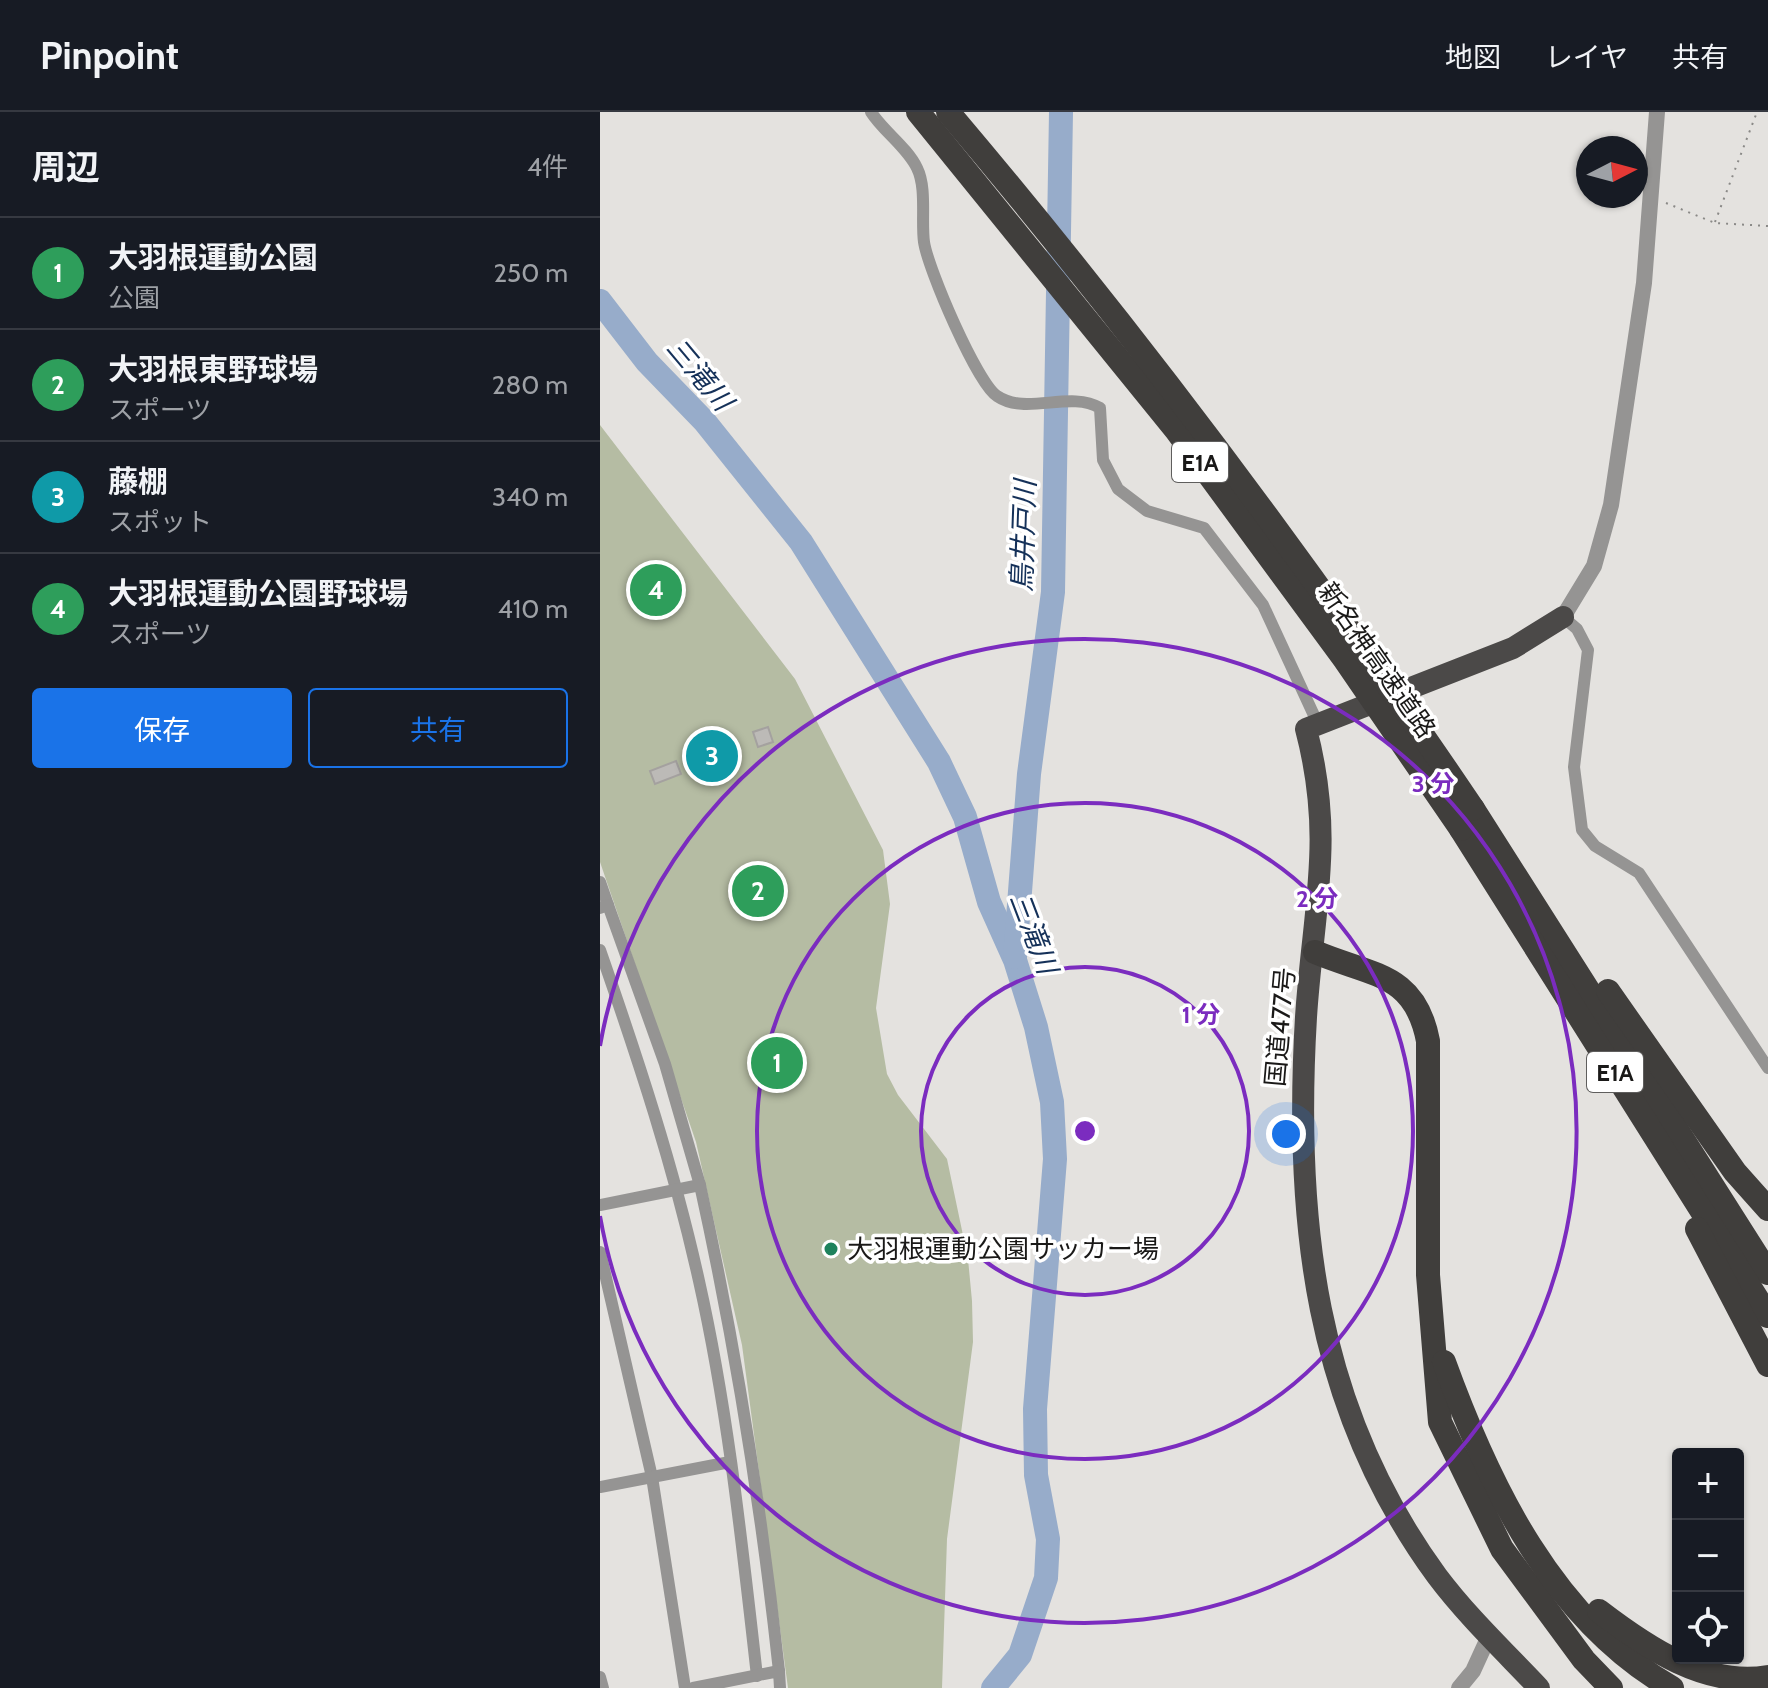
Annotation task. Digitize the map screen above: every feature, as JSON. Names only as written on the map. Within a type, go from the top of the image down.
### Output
[{"type":"highway","name":"新名神高速道路","points":[[918,112],[1176,430],[1345,660],[1467,819],[1491,836],[1768,1273]]},
{"type":"highway","name":"新名神高速道路","points":[[948,112],[1034,214],[1186,407],[1346,621],[1629,1094],[1768,1316]]},
{"type":"highway","points":[[1318,724],[1513,648],[1563,617]]},
{"type":"highway","name":"国道477号","points":[[1318,724],[1306,729],[1318,771],[1323,825],[1303,1083],[1303,1187],[1315,1294],[1325,1341],[1370,1458],[1410,1534],[1438,1577],[1539,1688]]},
{"type":"highway","points":[[1491,836],[1601,980],[1735,1172],[1768,1209]]},
{"type":"highway","points":[[1315,952],[1401,987],[1415,1000],[1424,1018],[1428,1041],[1428,1275],[1440,1422],[1584,1660],[1611,1688]]},
{"type":"highway","points":[[1629,1094],[1768,1365]]},
{"type":"highway","points":[[1513,1543],[1652,1648],[1715,1676],[1743,1679],[1768,1677]]},
{"type":"highway","points":[[1513,1543],[1566,1618],[1642,1688]]},
{"type":"highway","points":[[1513,1543],[1634,1663],[1672,1688]]},
{"type":"street","points":[[871,112],[919,170],[925,246],[956,328],[990,391],[1010,402],[1088,403],[1100,408],[1103,460],[1118,489],[1147,511],[1204,528],[1263,605],[1318,724]]},
{"type":"street","points":[[1657,112],[1644,283],[1611,505],[1594,566],[1563,617],[1577,629],[1588,650],[1574,767],[1582,830],[1595,846],[1639,873],[1768,1068]]},
{"type":"street","points":[[600,882],[604,907],[665,1064],[700,1185],[735,1343],[751,1444],[780,1688]]},
{"type":"street","points":[[600,950],[639,1061],[677,1189],[711,1339],[757,1676]]},
{"type":"street","points":[[600,1205],[700,1185]]},
{"type":"street","points":[[600,1252],[652,1477],[685,1688]]},
{"type":"street","points":[[600,1487],[730,1462]]},
{"type":"street","points":[[1459,1688],[1473,1671],[1489,1636]]},
{"type":"street","points":[[693,1688],[737,1684],[779,1671]]},
{"type":"street","points":[[600,1677],[603,1688]]},
{"type":"path","points":[[1715,223],[1757,112]]},
{"type":"path","points":[[1652,199],[1715,223],[1768,226]]},
{"type":"green space","points":[[600,425],[795,679],[883,850],[890,904],[876,1008],[887,1074],[898,1095],[947,1159],[968,1259],[972,1301],[973,1342],[947,1539],[942,1688],[788,1688],[742,1345],[696,1142],[600,862]]},
{"type":"building","points":[[768,727],[773,742],[758,747],[753,732]]},
{"type":"building","points":[[720,747],[723,758],[703,764],[700,753]]},
{"type":"building","points":[[676,761],[681,774],[655,784],[650,771]]},
{"type":"waterway","name":"鳥井戸川","points":[[1015,957],[1029,774],[1053,592],[1061,112]]},
{"type":"waterway","name":"三滝川","points":[[600,301],[647,362],[705,422],[801,542],[939,762],[965,817],[989,902],[1015,960],[1036,1027],[1052,1102],[1055,1159],[1035,1409],[1036,1475],[1048,1539],[1046,1578],[1020,1655],[993,1688]]},
{"type":"place","name":"大羽根運動公園野球場","points":[[656,590]]},
{"type":"place","name":"藤棚","points":[[712,756]]},
{"type":"place","name":"大羽根東野球場","points":[[758,891]]},
{"type":"place","name":"大羽根運動公園","points":[[777,1063]]},
{"type":"place","name":"大羽根運動公園サッカー場","points":[[831,1249]]}]
